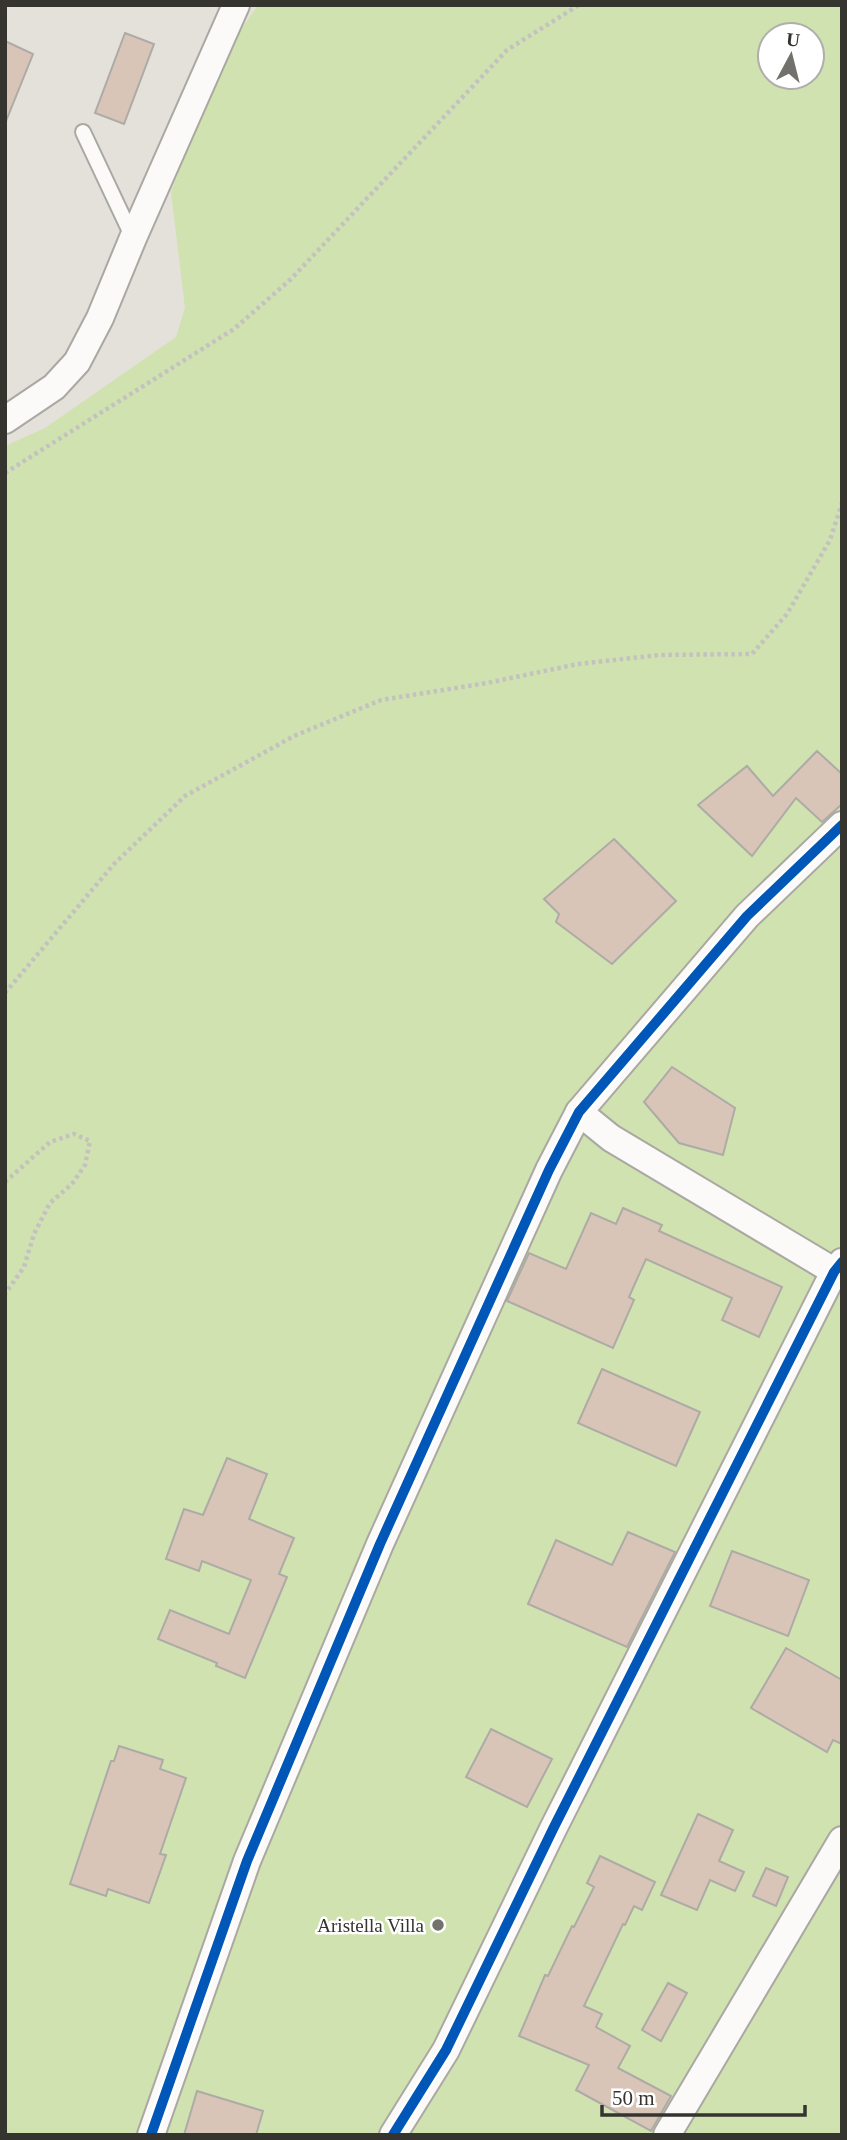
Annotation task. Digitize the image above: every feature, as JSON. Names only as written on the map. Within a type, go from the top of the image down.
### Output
[{"type":"street","points":[[5,419],[54,387],[77,362],[100,318],[236,5]]},
{"type":"street","points":[[151,2135],[247,1861],[380,1544],[549,1170],[579,1112],[747,916],[842,825]]},
{"type":"street","points":[[393,2135],[446,2050],[553,1829],[839,1270],[611,1138],[579,1112]]},
{"type":"street","points":[[667,2135],[842,1840]]},
{"type":"lane","points":[[83,132],[133,238]]},
{"type":"path","points":[[5,473],[233,329],[291,279],[507,50],[579,5]]},
{"type":"path","points":[[5,993],[114,864],[185,796],[294,736],[381,700],[487,683],[578,664],[659,654],[752,654],[787,614],[830,540],[842,503]]},
{"type":"path","points":[[5,1182],[50,1142],[74,1134],[89,1142],[85,1165],[72,1184],[50,1203],[34,1234],[24,1267],[5,1294]]},
{"type":"green space","points":[[258,5],[842,5],[842,2135],[5,2135],[5,446],[45,428],[176,337],[185,308],[171,192],[220,60]]},
{"type":"building","points":[[125,33],[154,44],[124,124],[95,113]]},
{"type":"building","points":[[5,41],[33,54],[6,121],[5,121]]},
{"type":"building","points":[[817,751],[842,774],[842,804],[822,822],[796,798],[752,856],[698,805],[747,766],[773,796]]},
{"type":"building","points":[[614,839],[676,901],[612,964],[556,922],[559,914],[544,899]]},
{"type":"building","points":[[672,1067],[735,1108],[723,1155],[679,1143],[644,1102]]},
{"type":"building","points":[[623,1208],[662,1225],[659,1231],[782,1287],[759,1337],[722,1320],[732,1298],[646,1259],[629,1297],[634,1300],[613,1348],[507,1301],[529,1253],[566,1269],[591,1213],[616,1224]]},
{"type":"building","points":[[602,1369],[700,1412],[676,1466],[578,1423]]},
{"type":"building","points":[[227,1458],[267,1474],[249,1519],[294,1538],[279,1574],[287,1577],[245,1678],[216,1666],[217,1663],[158,1639],[170,1610],[229,1634],[251,1580],[202,1561],[199,1571],[166,1559],[184,1509],[203,1515]]},
{"type":"building","points":[[628,1532],[675,1552],[627,1647],[528,1604],[556,1540],[612,1565]]},
{"type":"building","points":[[732,1551],[809,1580],[788,1636],[710,1606]]},
{"type":"building","points":[[786,1648],[842,1680],[842,1744],[833,1740],[827,1752],[751,1708]]},
{"type":"building","points":[[491,1729],[552,1759],[527,1807],[466,1777]]},
{"type":"building","points":[[119,1746],[163,1760],[160,1769],[186,1778],[160,1854],[166,1855],[149,1903],[108,1889],[106,1896],[70,1884],[111,1761],[114,1761]]},
{"type":"building","points":[[698,1814],[733,1830],[719,1861],[744,1872],[735,1891],[710,1880],[697,1910],[661,1895]]},
{"type":"building","points":[[600,1856],[655,1882],[642,1910],[634,1906],[625,1925],[623,1924],[584,2006],[602,2014],[596,2027],[630,2046],[618,2068],[671,2096],[651,2131],[576,2090],[589,2065],[519,2036],[545,1975],[548,1976],[594,1887],[587,1883]]},
{"type":"building","points":[[766,1868],[788,1877],[776,1906],[753,1896]]},
{"type":"building","points":[[668,1983],[687,1993],[661,2041],[642,2030]]},
{"type":"building","points":[[197,2091],[263,2111],[256,2135],[184,2135]]},
{"type":"cycle path","points":[[151,2135],[247,1861],[380,1544],[549,1170],[579,1112],[747,916],[842,825]]},
{"type":"cycle path","points":[[393,2135],[446,2050],[553,1829],[834,1272],[842,1262]]},
{"type":"place","name":"Aristella Villa","points":[[438,1925]]}]
